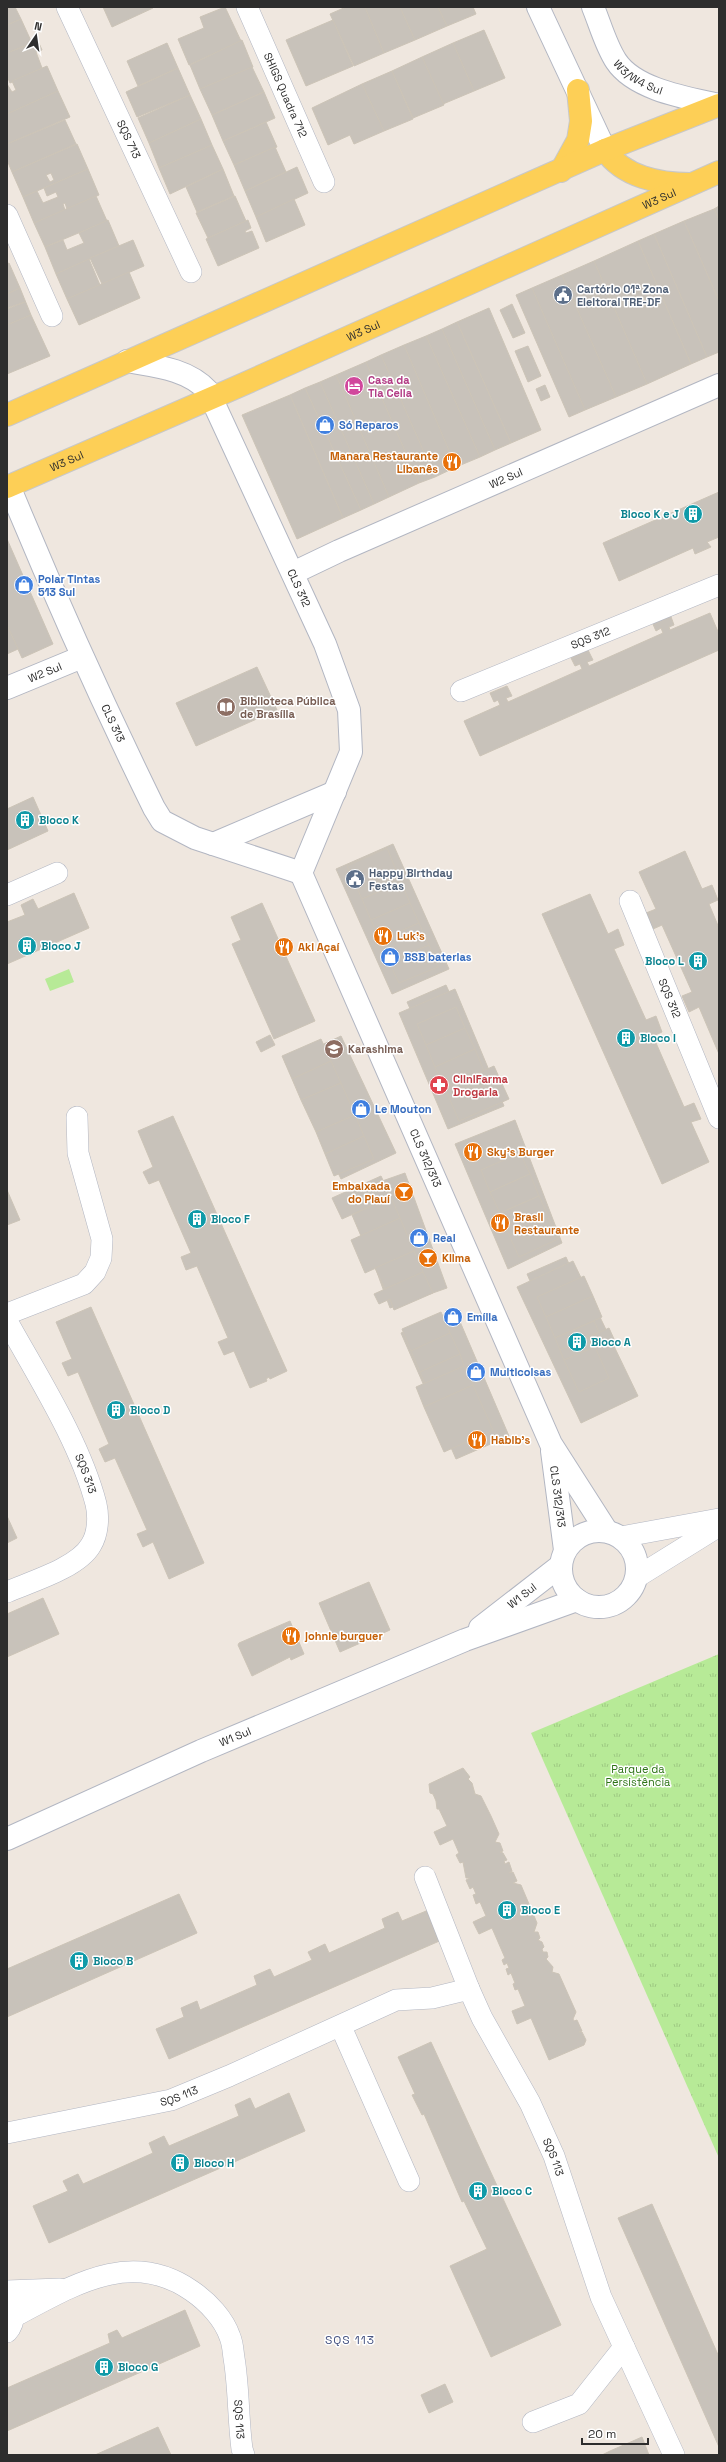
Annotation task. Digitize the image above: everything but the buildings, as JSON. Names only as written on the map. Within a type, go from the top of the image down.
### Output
[{"type":"main road","points":[[561,171],[578,140],[581,121],[578,90]]},
{"type":"main road","points":[[7,415],[561,171],[605,150],[719,105]]},
{"type":"main road","points":[[605,150],[616,163],[637,174],[667,183],[692,184]]},
{"type":"main road","name":"W3 Sul","points":[[8,486],[212,398],[719,172]]},
{"type":"street","name":"SQS 713","points":[[67,7],[191,272]]},
{"type":"street","name":"SHIGS Quadra 712","points":[[247,7],[324,182]]},
{"type":"street","points":[[538,7],[605,150]]},
{"type":"street","name":"W3/W4 Sul","points":[[593,7],[616,62],[639,82],[673,95],[719,105]]},
{"type":"street","points":[[7,215],[52,316]]},
{"type":"street","name":"CLS 312","points":[[127,361],[162,368],[189,376],[203,386],[212,398],[328,649],[349,710],[352,752],[301,873]]},
{"type":"street","name":"W2 Sul","points":[[293,573],[339,551],[719,385]]},
{"type":"street","name":"CLS 313","points":[[8,486],[82,657],[137,775],[162,821],[194,838],[301,873]]},
{"type":"street","name":"SQS 312","points":[[461,691],[719,585]]},
{"type":"street","name":"W2 Sul","points":[[7,688],[82,657]]},
{"type":"street","points":[[213,844],[335,792]]},
{"type":"street","points":[[7,895],[57,873]]},
{"type":"street","name":"CLS 312/313","points":[[301,873],[551,1444],[613,1533]]},
{"type":"street","name":"SQS 312","points":[[630,901],[719,1118]]},
{"type":"street","points":[[7,1314],[84,1284],[95,1272],[101,1258],[102,1239],[78,1153],[77,1117]]},
{"type":"street","name":"SQS 313","points":[[7,1321],[67,1429],[96,1504],[98,1521],[96,1536],[91,1546],[83,1555],[58,1570],[7,1592]]},
{"type":"street","name":"CLS 312/313","points":[[551,1444],[562,1558]]},
{"type":"street","points":[[613,1533],[631,1547],[637,1562],[637,1577],[632,1591],[620,1601],[606,1607],[591,1607],[577,1600],[564,1585],[562,1558],[575,1538],[589,1531],[613,1533],[719,1519]]},
{"type":"street","points":[[637,1577],[719,1526]]},
{"type":"street","name":"W1 Sul","points":[[464,1640],[562,1558]]},
{"type":"street","name":"W1 Sul","points":[[7,1839],[201,1751],[464,1640],[577,1600]]},
{"type":"street","points":[[425,1876],[469,1989]]},
{"type":"street","name":"SQS 113","points":[[7,2134],[171,2100],[341,2027],[396,2000],[432,1998],[469,1989],[482,2018],[530,2104],[554,2156],[601,2296],[674,2455]]},
{"type":"street","points":[[341,2027],[409,2181]]},
{"type":"street","name":"SQS 113","points":[[11,2324],[67,2289],[107,2273],[142,2271],[178,2281],[209,2303],[230,2337],[237,2380],[239,2425],[244,2455]]},
{"type":"street","name":"SQS 113","points":[[7,2291],[67,2289]]},
{"type":"street","name":"SQS 113","points":[[7,2296],[12,2302],[11,2324]]},
{"type":"street","points":[[533,2422],[579,2404],[624,2347]]},
{"type":"green space","points":[[69,969],[74,982],[50,991],[45,979]]},
{"type":"green space","name":"Parque da Persistência","points":[[719,1654],[719,2158],[531,1733]]},
{"type":"place","name":"Cartório 01ª Zona Eleitoral TRE-DF","points":[[563,295]]},
{"type":"place","name":"Casa da Tia Celia","points":[[354,386]]},
{"type":"place","name":"Só Reparos","points":[[325,425]]},
{"type":"place","name":"Manara Restaurante Libanês","points":[[452,462]]},
{"type":"place","name":"Bloco K e J","points":[[693,514]]},
{"type":"place","name":"Polar Tintas 513 Sul","points":[[24,585]]},
{"type":"place","name":"Biblioteca Pública de Brasília","points":[[226,707]]},
{"type":"place","name":"Bloco K","points":[[25,820]]},
{"type":"place","name":"Happy Birthday Festas","points":[[355,879]]},
{"type":"place","name":"Luk's","points":[[383,936]]},
{"type":"place","name":"Bloco J","points":[[27,946]]},
{"type":"place","name":"Aki Açaí","points":[[284,947]]},
{"type":"place","name":"BSB baterias","points":[[390,957]]},
{"type":"place","name":"Bloco L","points":[[698,961]]},
{"type":"place","name":"Bloco I","points":[[626,1038]]},
{"type":"place","name":"Karashima","points":[[334,1049]]},
{"type":"place","name":"CliniFarma Drogaria","points":[[439,1085]]},
{"type":"place","name":"Le Mouton","points":[[361,1109]]},
{"type":"place","name":"Sky's Burger","points":[[473,1152]]},
{"type":"place","name":"Embaixada do Piauí","points":[[404,1192]]},
{"type":"place","name":"Bloco F","points":[[197,1219]]},
{"type":"place","name":"Brasil Restaurante","points":[[500,1223]]},
{"type":"place","name":"Real","points":[[419,1238]]},
{"type":"place","name":"Klima","points":[[428,1258]]},
{"type":"place","name":"Emília","points":[[453,1317]]},
{"type":"place","name":"Bloco A","points":[[577,1342]]},
{"type":"place","name":"Multicoisas","points":[[476,1372]]},
{"type":"place","name":"Bloco D","points":[[116,1410]]},
{"type":"place","name":"Habib's","points":[[477,1440]]},
{"type":"place","name":"johnie burguer","points":[[291,1636]]},
{"type":"place","name":"Bloco E","points":[[507,1910]]},
{"type":"place","name":"Bloco B","points":[[79,1961]]},
{"type":"place","name":"Bloco H","points":[[180,2163]]},
{"type":"place","name":"Bloco C","points":[[478,2191]]},
{"type":"place","name":"Bloco G","points":[[104,2367]]},
{"type":"district","name":"SQS 113","points":[[350,2340]]}]
